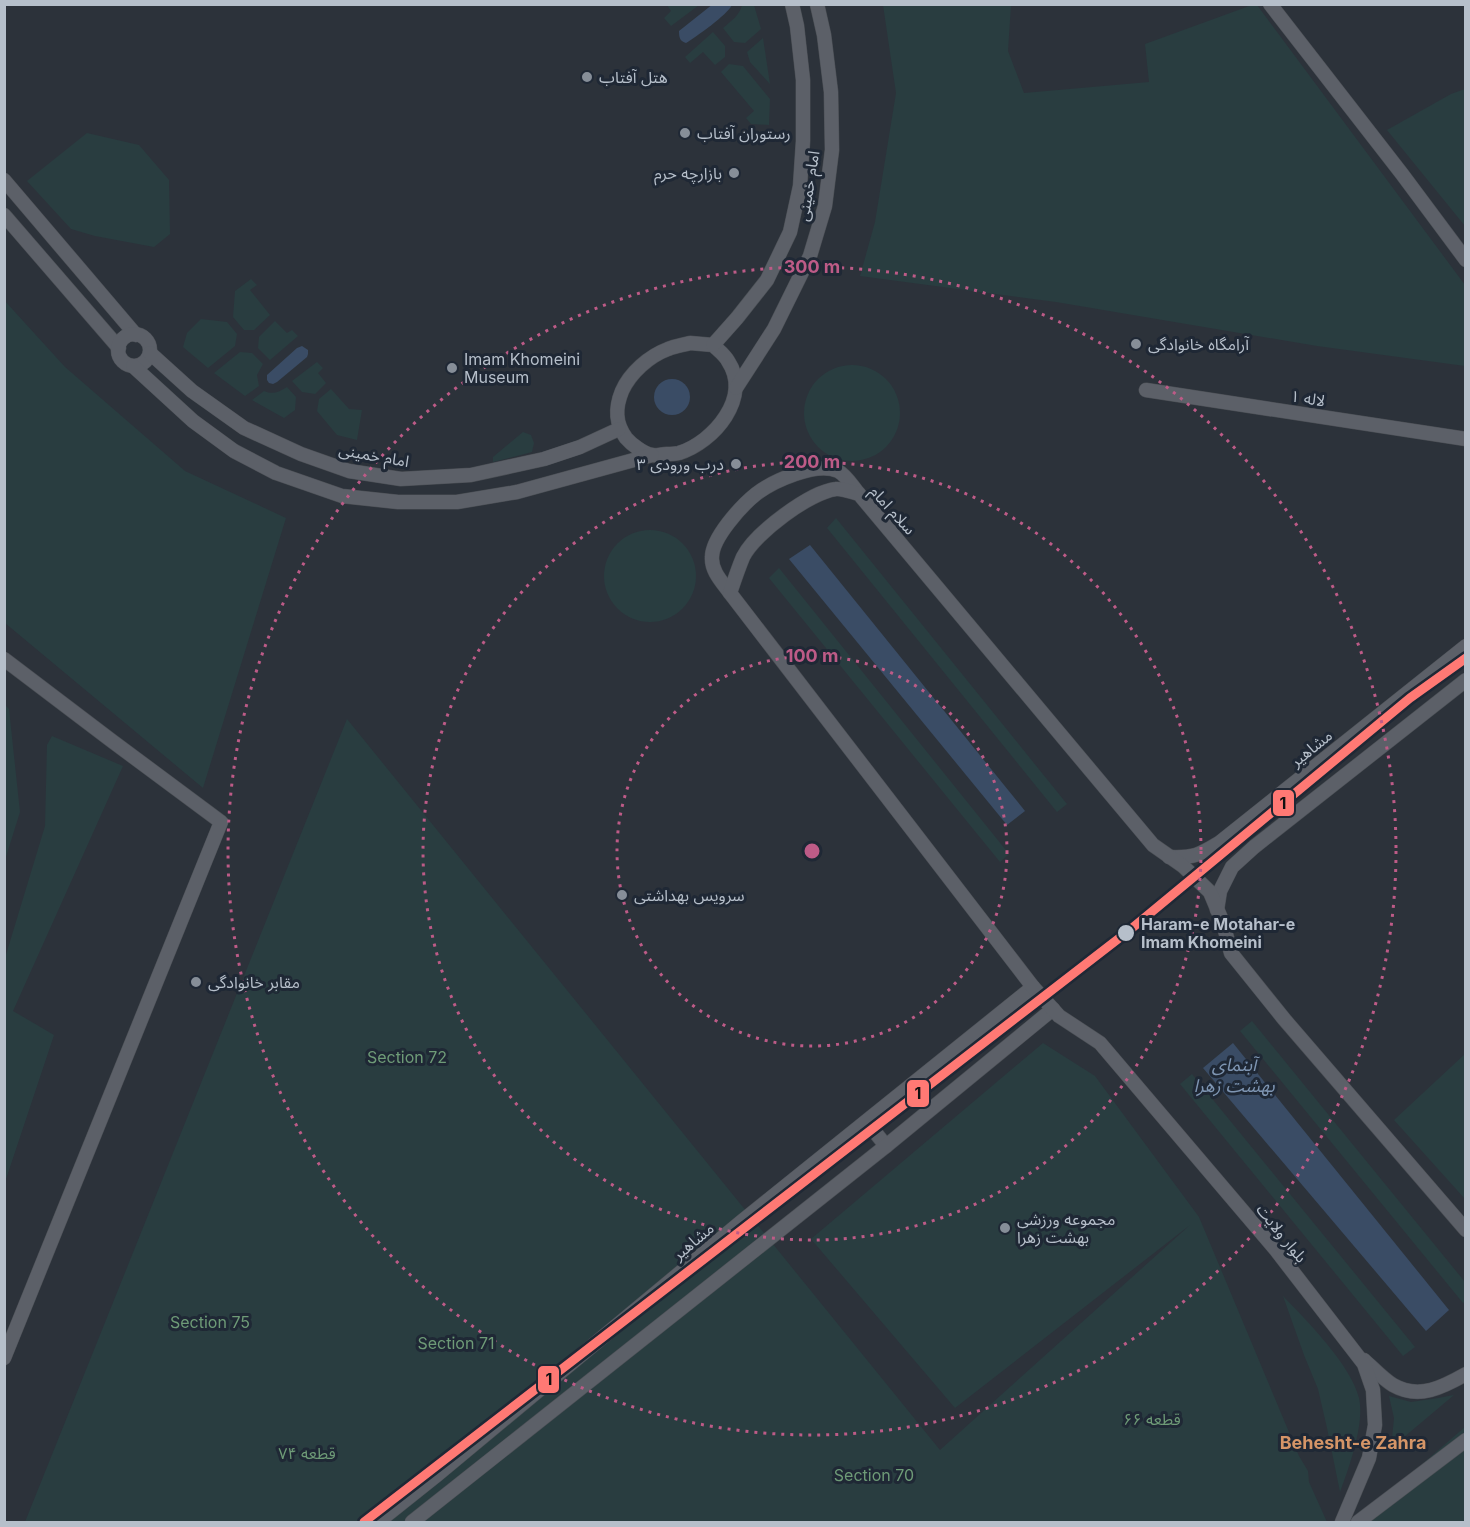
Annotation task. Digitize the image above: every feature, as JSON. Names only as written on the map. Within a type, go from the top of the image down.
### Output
[{"type":"street","name":"امام خمینی","points":[[713,345],[767,280],[790,232],[800,186],[803,141],[803,80],[792,4]]},
{"type":"street","name":"امام خمینی","points":[[736,388],[774,329],[810,256],[825,206],[832,150],[831,92],[824,35],[817,4]]},
{"type":"street","points":[[1270,4],[1466,260]]},
{"type":"street","points":[[4,180],[136,335],[145,339],[150,353],[146,361],[133,366]]},
{"type":"street","points":[[4,215],[119,348]]},
{"type":"street","points":[[136,335],[123,340],[119,348],[122,360],[133,366],[193,421],[234,452],[276,473],[342,496],[398,502],[457,502],[517,492],[652,455],[678,453],[704,440],[730,411],[736,388],[729,361],[713,345],[690,343],[668,348],[634,371],[624,388],[617,405],[619,429],[631,444],[652,455]]},
{"type":"street","name":"امام خمینی","points":[[150,353],[192,391],[244,428],[301,454],[349,471],[400,479],[471,475],[544,459],[580,447],[619,429]]},
{"type":"street","name":"لاله ۱","points":[[1146,390],[1466,439]]},
{"type":"street","points":[[412,1522],[886,1146],[1053,1009],[1033,987],[714,571],[711,558],[714,545],[733,517],[756,495],[777,482],[806,470],[830,468],[840,471],[859,494]]},
{"type":"street","name":"سلام امام","points":[[730,593],[744,556],[764,531],[788,512],[814,497],[837,489],[859,494],[1153,845],[1183,866],[1210,892],[1223,923],[1231,953],[1371,1122],[1466,1230]]},
{"type":"street","name":"مشاهیر","points":[[1170,857],[1188,858],[1219,843],[1466,646]]},
{"type":"street","points":[[4,659],[221,822],[4,1358]]},
{"type":"street","points":[[1217,910],[1220,891],[1232,867],[1466,680]]},
{"type":"street","name":"مشاهیر","points":[[378,1522],[741,1222],[1033,987]]},
{"type":"street","name":"بلوار ولایت","points":[[1053,1009],[1059,1016],[1100,1043],[1276,1250],[1364,1364],[1373,1390],[1375,1425],[1369,1458],[1342,1522]]},
{"type":"street","points":[[867,1122],[886,1146]]},
{"type":"street","points":[[1353,1351],[1392,1385],[1410,1392],[1426,1392],[1466,1374]]},
{"type":"street","points":[[1358,1522],[1466,1440]]},
{"type":"green space","points":[[667,5],[699,5],[671,26],[664,18],[671,11]]},
{"type":"green space","points":[[742,5],[754,5],[761,29],[745,43],[734,42],[723,28],[737,15]]},
{"type":"green space","points":[[883,5],[1011,5],[1008,51],[1024,93],[1149,82],[1145,44],[1257,5],[1465,285],[1465,366],[1317,346],[1056,302],[860,276],[875,222],[896,93]]},
{"type":"green space","points":[[713,32],[725,46],[725,57],[715,65],[703,52],[690,63],[685,57]]},
{"type":"green space","points":[[763,38],[770,84],[750,62],[747,52]]},
{"type":"green space","points":[[729,64],[743,66],[770,99],[769,125],[751,124],[746,118],[754,111],[721,72]]},
{"type":"green space","points":[[1466,89],[1465,226],[1387,130],[1451,94]]},
{"type":"green space","points":[[87,133],[139,145],[169,180],[170,234],[154,247],[71,229],[27,181]]},
{"type":"green space","points":[[251,279],[257,285],[250,290],[270,315],[254,330],[244,330],[233,317],[235,291]]},
{"type":"green space","points":[[4,300],[65,367],[185,471],[286,518],[203,788],[5,623]]},
{"type":"green space","points":[[201,319],[227,322],[237,334],[235,346],[208,368],[183,347],[187,333]]},
{"type":"green space","points":[[275,321],[287,333],[292,330],[298,336],[270,360],[258,348],[259,337]]},
{"type":"green space","points":[[240,352],[252,353],[263,364],[257,375],[259,386],[245,396],[214,373]]},
{"type":"green space","points":[[317,362],[323,368],[318,373],[326,383],[315,394],[302,392],[292,381]]},
{"type":"green space","points":[[852,365],[871,368],[886,379],[897,394],[900,413],[897,432],[886,447],[871,458],[852,461],[833,458],[818,447],[807,432],[804,413],[807,394],[818,379],[833,368]]},
{"type":"green space","points":[[287,387],[296,397],[295,410],[284,418],[252,400],[264,391],[276,392]]},
{"type":"green space","points":[[331,389],[349,409],[362,410],[357,440],[337,435],[317,411],[319,399]]},
{"type":"green space","points":[[523,432],[531,435],[534,443],[532,452],[493,462],[493,457]]},
{"type":"green space","points":[[836,518],[1067,804],[1057,812],[827,528]]},
{"type":"green space","points":[[650,530],[668,533],[683,543],[693,558],[696,576],[693,594],[683,609],[668,619],[650,622],[632,619],[617,609],[607,594],[604,576],[607,558],[617,543],[632,533]]},
{"type":"green space","points":[[779,568],[1009,854],[1000,862],[769,578]]},
{"type":"green space","points":[[5,705],[9,709],[20,812],[5,860]]},
{"type":"green space","points":[[347,719],[940,1450],[1190,1225],[955,1408],[811,1239],[1043,1043],[1095,1076],[1199,1217],[1299,1456],[1308,1471],[1309,1482],[1327,1522],[25,1522]]},
{"type":"green space","points":[[52,736],[123,766],[13,1011],[54,1035],[5,1182],[5,958],[45,826],[47,745]]},
{"type":"green space","points":[[1252,1021],[1465,1282],[1465,1302],[1463,1303],[1240,1031]]},
{"type":"green space","points":[[1465,1054],[1465,1199],[1394,1120]]},
{"type":"green space","points":[[1192,1074],[1415,1347],[1403,1356],[1180,1084]]},
{"type":"green space","points":[[1283,1296],[1338,1358],[1359,1398],[1358,1432],[1340,1492],[1318,1389]]},
{"type":"green space","points":[[1454,1395],[1391,1448],[1394,1418],[1389,1396],[1411,1402]]},
{"type":"green space","points":[[1465,1427],[1465,1522],[1355,1522]]},
{"type":"water","points":[[713,4],[732,5],[725,14],[704,31],[686,43],[682,41],[679,31]]},
{"type":"water","points":[[302,346],[308,350],[307,357],[277,382],[269,383],[267,375]]},
{"type":"water","points":[[672,379],[684,385],[690,397],[684,409],[672,415],[660,409],[654,397],[660,385]]},
{"type":"water","points":[[810,545],[1025,811],[1007,825],[789,559]]},
{"type":"water","name":"آبنمای بهشت زهرا","points":[[1233,1043],[1449,1310],[1426,1331],[1203,1068]]},
{"type":"transit line","name":"1","points":[[364,1522],[1131,929],[1410,698],[1466,658]]},
{"type":"place","name":"هتل آفتاب","points":[[587,77]]},
{"type":"place","name":"رستوران آفتاب","points":[[685,133]]},
{"type":"place","name":"بازارچه حرم","points":[[734,173]]},
{"type":"place","name":"آرامگاه خانوادگی","points":[[1136,344]]},
{"type":"place","name":"Imam Khomeini Museum","points":[[452,368]]},
{"type":"place","name":"درب ورودی ۳","points":[[736,464]]},
{"type":"place","name":"سرویس بهداشتی","points":[[622,895]]},
{"type":"place","name":"Haram-e Motahar-e Imam Khomeini","points":[[1126,933]]},
{"type":"place","name":"مقابر خانوادگی","points":[[196,982]]},
{"type":"place","name":"مجموعه ورزشی بهشت زهرا","points":[[1005,1228]]},
{"type":"district","name":"Behesht-e Zahra","points":[[1353,1443]]},
{"type":"park label","name":"Section 72","points":[[407,1057]]},
{"type":"park label","name":"Section 75","points":[[210,1322]]},
{"type":"park label","name":"Section 71","points":[[456,1343]]},
{"type":"park label","name":"قطعه ۶۶","points":[[1152,1419]]},
{"type":"park label","name":"قطعه ۷۴","points":[[307,1453]]},
{"type":"park label","name":"Section 70","points":[[874,1475]]}]
